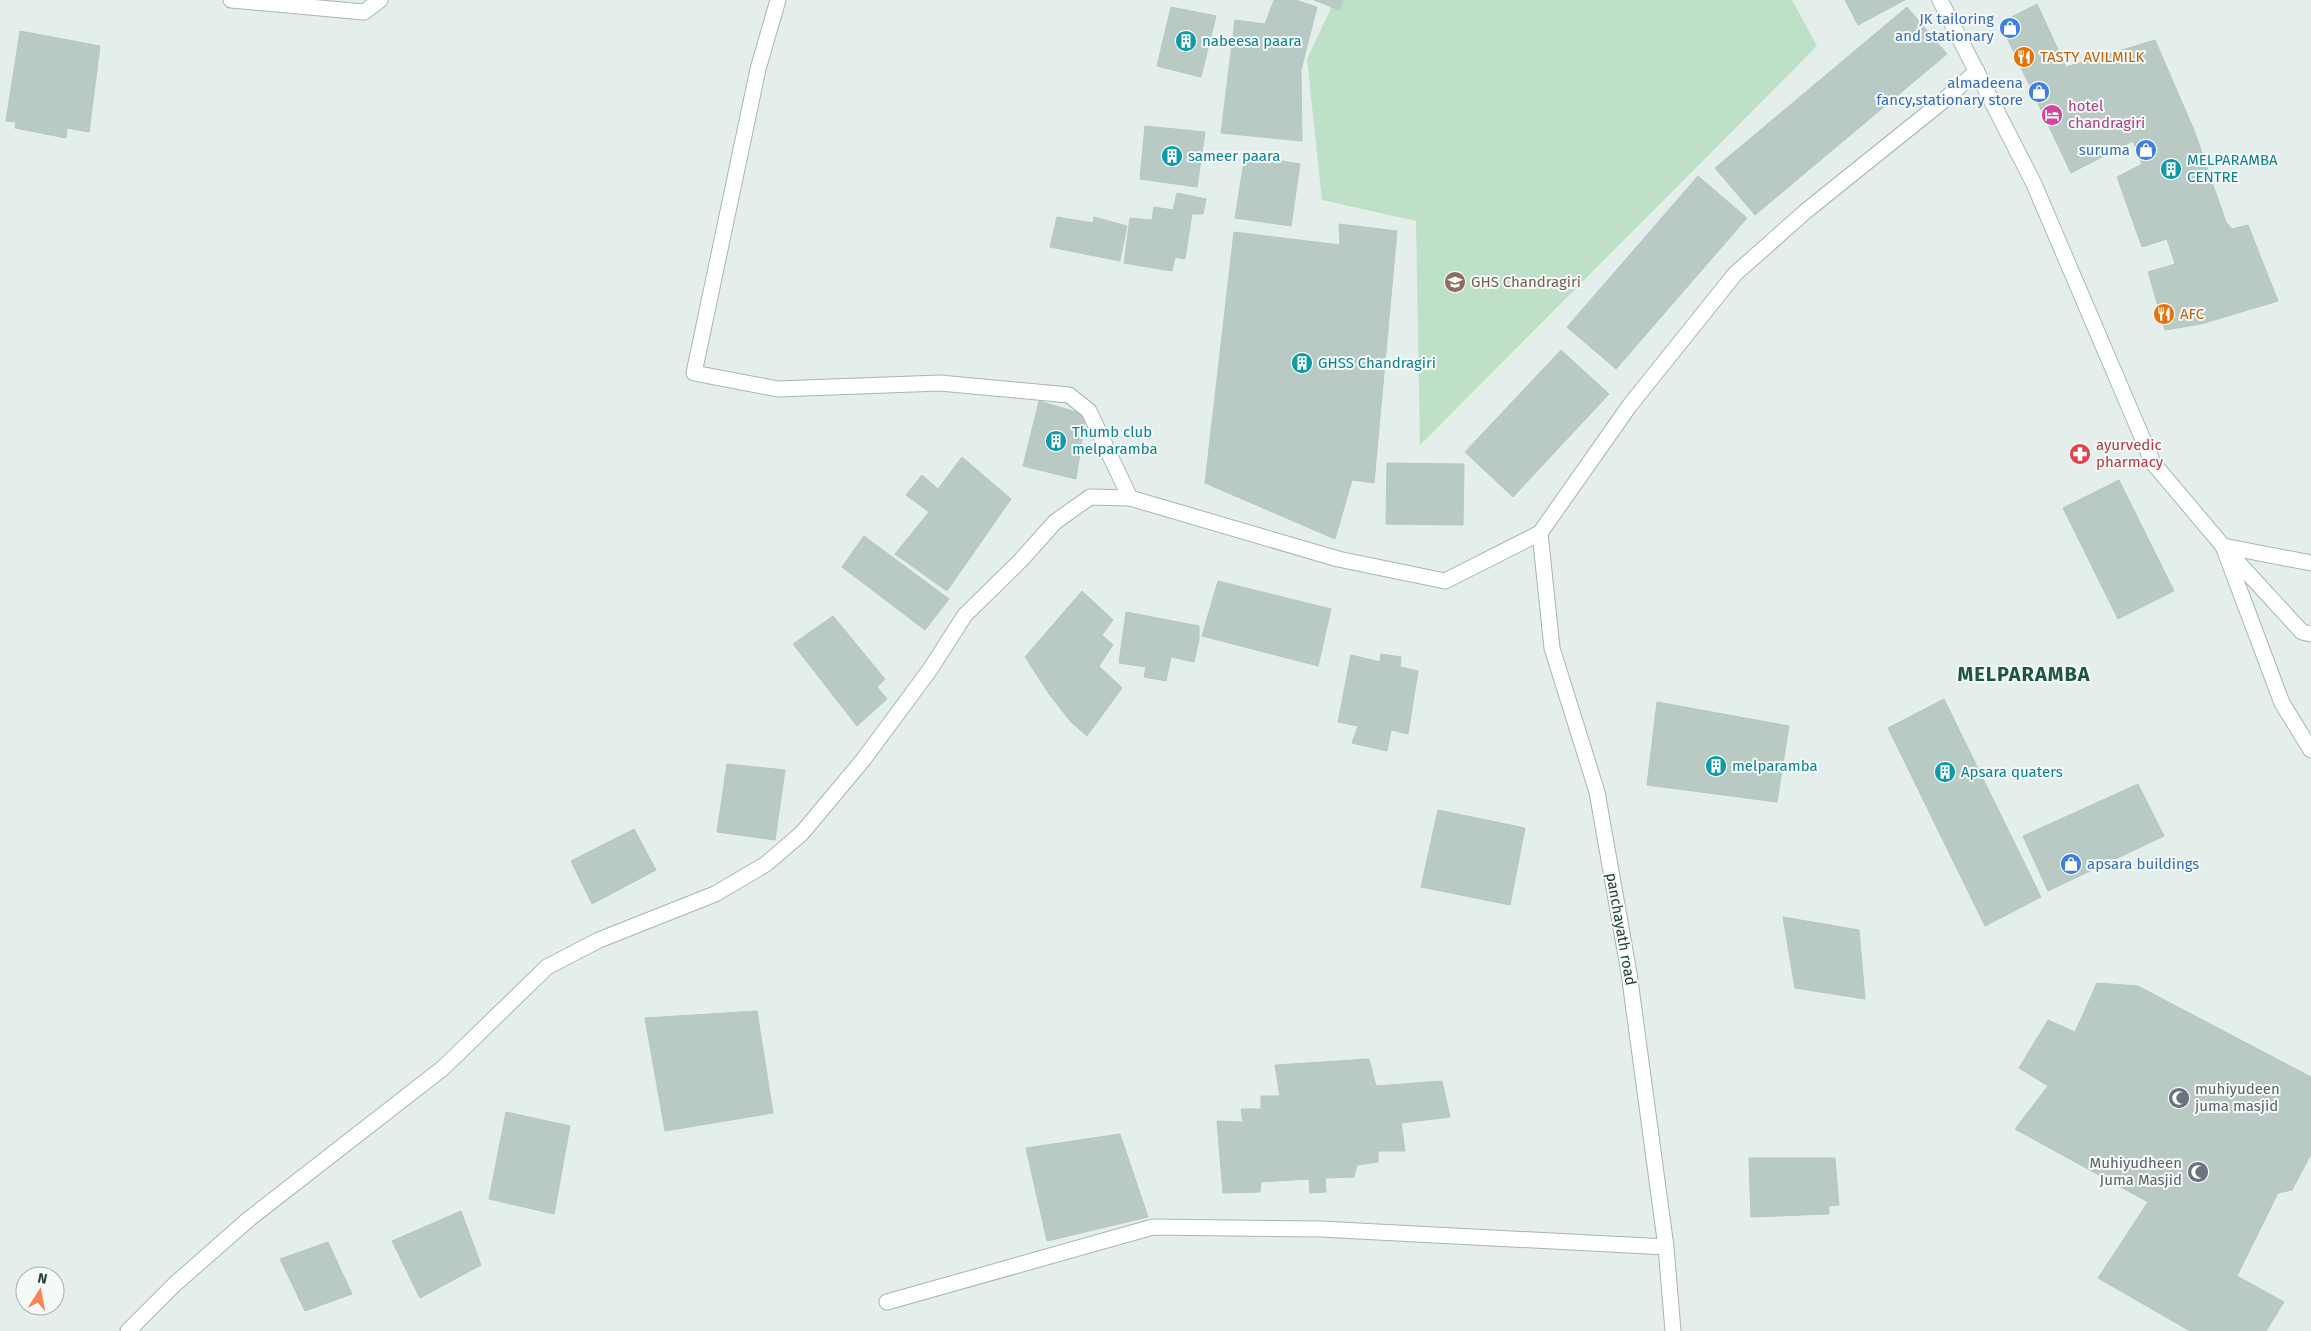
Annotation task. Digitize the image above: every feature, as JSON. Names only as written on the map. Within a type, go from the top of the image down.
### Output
[{"type":"street","points":[[231,0],[364,12],[380,0]]},
{"type":"street","points":[[778,0],[758,69],[694,372],[778,389],[940,383],[1069,395],[1088,411],[1130,498]]},
{"type":"street","points":[[1940,0],[2034,184],[2153,463],[2223,546],[2302,632],[2311,634]]},
{"type":"street","points":[[128,1331],[175,1284],[249,1220],[443,1068],[547,967],[599,940],[715,894],[766,864],[802,833],[863,760],[929,671],[965,615],[1021,560],[1055,522],[1090,497],[1130,498],[1338,559],[1445,581],[1540,533],[1630,406],[1735,274],[1806,211],[1944,101],[1977,71]]},
{"type":"street","name":"panchayath road","points":[[1540,533],[1552,648],[1597,792],[1627,964],[1666,1247],[1674,1331]]},
{"type":"street","points":[[2223,546],[2311,563]]},
{"type":"street","points":[[2223,546],[2282,702],[2311,750]]},
{"type":"street","points":[[887,1302],[1153,1227],[1320,1230],[1666,1247]]},
{"type":"green space","points":[[1335,0],[1792,0],[1817,46],[1420,445],[1416,221],[1322,200],[1307,59]]},
{"type":"building","points":[[1274,0],[1295,0],[1317,7],[1301,70],[1302,141],[1221,133],[1235,20],[1265,24]]},
{"type":"building","points":[[1314,0],[1343,0],[1339,10]]},
{"type":"building","points":[[1845,0],[1905,0],[1858,25]]},
{"type":"building","name":"MELPARAMBA CENTRE","points":[[2037,4],[2066,67],[2155,40],[2194,130],[2226,222],[2232,229],[2248,225],[2278,301],[2201,324],[2165,330],[2148,272],[2175,264],[2167,239],[2142,247],[2117,177],[2142,164],[2133,141],[2071,173],[2000,23]]},
{"type":"building","name":"nabeesa paara","points":[[1171,7],[1216,16],[1201,77],[1157,66]]},
{"type":"building","points":[[1907,7],[1947,54],[1755,215],[1715,168]]},
{"type":"building","points":[[20,31],[100,46],[89,132],[67,128],[66,138],[15,128],[16,122],[6,121]]},
{"type":"building","name":"sameer paara","points":[[1145,126],[1205,132],[1197,187],[1140,179]]},
{"type":"building","points":[[1245,155],[1300,164],[1291,226],[1235,218]]},
{"type":"building","points":[[1698,176],[1747,218],[1616,369],[1567,327]]},
{"type":"building","points":[[1177,193],[1206,199],[1203,214],[1192,214],[1185,259],[1175,257],[1172,271],[1124,263],[1130,218],[1152,220],[1154,207],[1173,210]]},
{"type":"building","points":[[1057,217],[1093,223],[1094,217],[1127,226],[1120,261],[1050,247]]},
{"type":"building","name":"GHSS Chandragiri","points":[[1339,224],[1397,231],[1374,483],[1352,480],[1335,539],[1205,483],[1234,232],[1340,245]]},
{"type":"building","points":[[1561,350],[1609,394],[1513,497],[1465,452]]},
{"type":"building","name":"Thumb club melparamba","points":[[1039,401],[1086,415],[1076,479],[1023,466]]},
{"type":"building","points":[[962,457],[1011,499],[947,591],[895,554],[929,512],[906,495],[922,475],[938,489]]},
{"type":"building","points":[[1387,463],[1464,464],[1463,525],[1386,524]]},
{"type":"building","points":[[2119,480],[2174,591],[2118,619],[2063,508]]},
{"type":"building","points":[[864,536],[949,599],[925,630],[842,567]]},
{"type":"building","points":[[1218,581],[1331,609],[1318,666],[1202,636]]},
{"type":"building","points":[[1082,591],[1113,620],[1102,635],[1113,645],[1099,666],[1122,688],[1087,736],[1071,722],[1049,694],[1025,657]]},
{"type":"building","points":[[1126,612],[1199,626],[1199,639],[1194,662],[1171,657],[1166,681],[1144,677],[1146,667],[1119,663]]},
{"type":"building","points":[[833,616],[885,679],[877,687],[887,699],[857,726],[793,644]]},
{"type":"building","points":[[1381,654],[1401,657],[1400,667],[1418,671],[1408,734],[1391,730],[1387,751],[1352,743],[1358,726],[1338,722],[1351,655],[1380,662]]},
{"type":"building","name":"Apsara quaters","points":[[1944,699],[2041,897],[1985,926],[1888,728]]},
{"type":"building","name":"melparamba","points":[[1657,702],[1789,726],[1777,802],[1647,785]]},
{"type":"building","points":[[727,764],[785,770],[775,840],[717,832]]},
{"type":"building","name":"apsara buildings","points":[[2138,784],[2164,836],[2048,891],[2023,836]]},
{"type":"building","points":[[1438,810],[1525,828],[1510,905],[1421,887]]},
{"type":"building","points":[[634,829],[656,870],[592,904],[571,861]]},
{"type":"building","points":[[1783,917],[1859,930],[1865,999],[1795,988]]},
{"type":"building","name":"Muhiyudheen Juma Masjid","points":[[2097,983],[2138,986],[2311,1077],[2311,1154],[2292,1190],[2278,1193],[2237,1276],[2284,1302],[2266,1331],[2190,1331],[2098,1278],[2148,1202],[2015,1129],[2048,1086],[2019,1068],[2048,1020],[2075,1032]]},
{"type":"building","points":[[757,1011],[773,1113],[665,1131],[645,1018]]},
{"type":"building","points":[[1369,1059],[1376,1086],[1442,1081],[1450,1117],[1401,1123],[1405,1151],[1378,1151],[1378,1162],[1357,1165],[1354,1177],[1325,1178],[1326,1192],[1310,1193],[1309,1179],[1261,1182],[1260,1192],[1223,1193],[1217,1121],[1243,1122],[1241,1109],[1261,1109],[1261,1096],[1280,1096],[1275,1065]]},
{"type":"building","points":[[506,1112],[570,1126],[554,1214],[489,1199]]},
{"type":"building","points":[[1120,1134],[1148,1217],[1047,1241],[1026,1148]]},
{"type":"building","points":[[1749,1158],[1835,1158],[1839,1205],[1829,1206],[1829,1214],[1751,1217]]},
{"type":"building","points":[[461,1211],[481,1265],[420,1298],[392,1241]]},
{"type":"building","points":[[328,1242],[352,1294],[305,1311],[280,1259]]},
{"type":"place","name":"JK tailoring and stationary","points":[[2010,28]]},
{"type":"place","name":"nabeesa paara","points":[[1186,41]]},
{"type":"place","name":"TASTY AVILMILK","points":[[2024,57]]},
{"type":"place","name":"almadeena fancy,stationary store","points":[[2039,92]]},
{"type":"place","name":"hotel chandragiri","points":[[2052,115]]},
{"type":"place","name":"suruma","points":[[2146,150]]},
{"type":"place","name":"sameer paara","points":[[1172,156]]},
{"type":"place","name":"MELPARAMBA CENTRE","points":[[2171,169]]},
{"type":"place","name":"GHS Chandragiri","points":[[1455,282]]},
{"type":"place","name":"AFC","points":[[2164,314]]},
{"type":"place","name":"GHSS Chandragiri","points":[[1302,363]]},
{"type":"place","name":"Thumb club melparamba","points":[[1056,441]]},
{"type":"place","name":"ayurvedic pharmacy","points":[[2080,454]]},
{"type":"place","name":"melparamba","points":[[1716,766]]},
{"type":"place","name":"Apsara quaters","points":[[1945,772]]},
{"type":"place","name":"apsara buildings","points":[[2071,864]]},
{"type":"place","name":"muhiyudeen juma masjid","points":[[2179,1098]]},
{"type":"place","name":"Muhiyudheen Juma Masjid","points":[[2198,1172]]},
{"type":"district","name":"MELPARAMBA","points":[[2024,674]]}]
